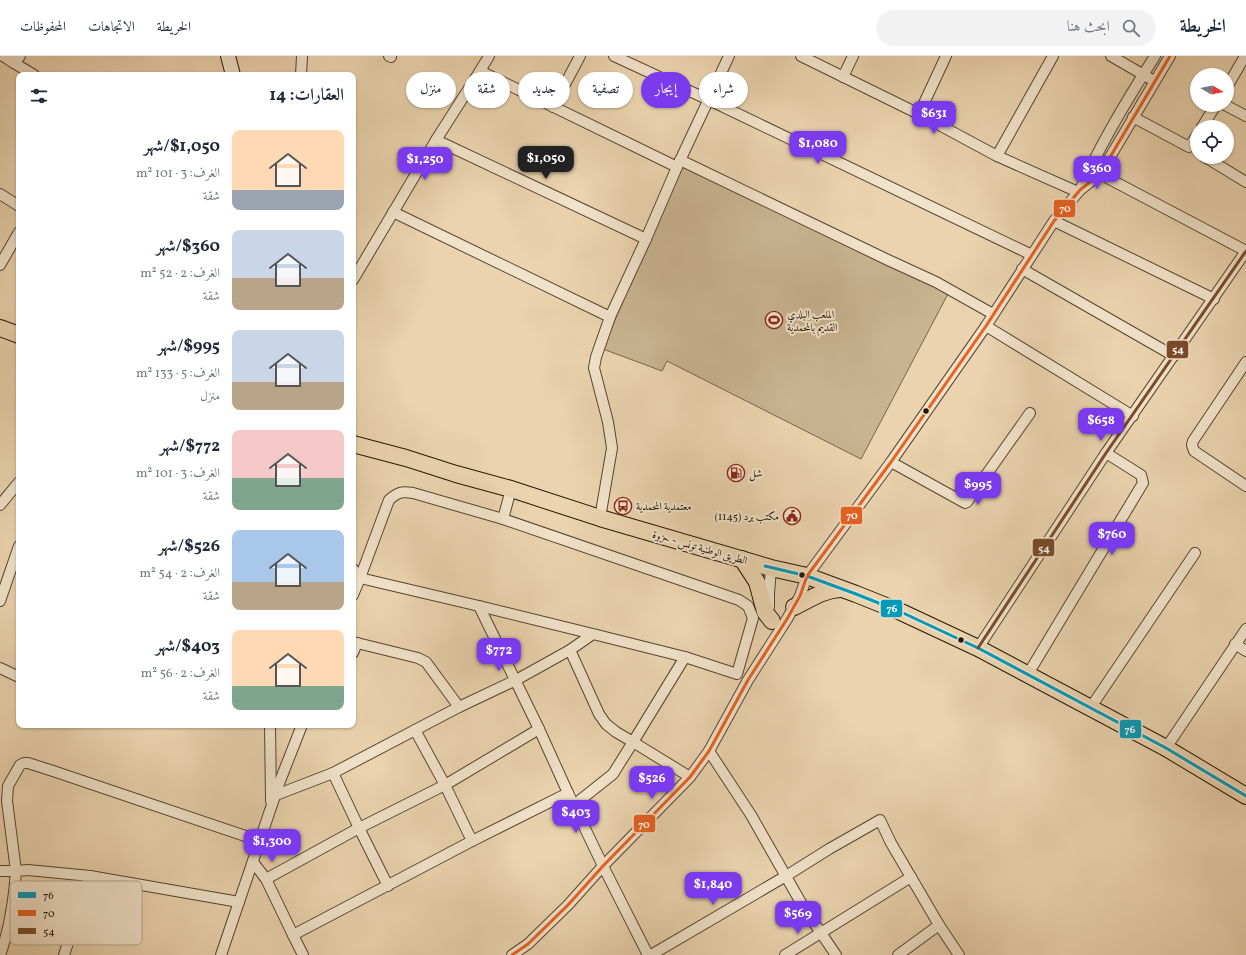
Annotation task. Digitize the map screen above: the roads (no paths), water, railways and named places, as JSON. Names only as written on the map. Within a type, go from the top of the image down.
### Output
[{"type":"main road","points":[[0,328],[16,334]]},
{"type":"main road","name":"الطريق الوطنية تونس - حزوة","points":[[356,445],[511,489],[600,518],[771,568],[807,576],[901,612],[978,648],[1091,707],[1166,748],[1246,796]]},
{"type":"main road","points":[[742,559],[757,582],[765,612],[774,628]]},
{"type":"main road","points":[[794,607],[820,593],[841,589]]},
{"type":"street","points":[[3,56],[17,59],[31,72]]},
{"type":"street","points":[[228,56],[232,72]]},
{"type":"street","points":[[302,56],[302,72]]},
{"type":"street","points":[[356,275],[436,140],[489,56]]},
{"type":"street","points":[[570,75],[580,56]]},
{"type":"street","points":[[614,56],[699,95]]},
{"type":"street","points":[[722,72],[729,56]]},
{"type":"street","points":[[801,56],[919,114],[997,156],[1079,191]]},
{"type":"street","points":[[843,77],[853,56]]},
{"type":"street","points":[[919,114],[946,56]]},
{"type":"street","points":[[997,156],[1053,56]]},
{"type":"street","points":[[1111,56],[1154,81]]},
{"type":"street","points":[[1079,191],[1090,167],[1143,74],[1155,56]]},
{"type":"street","points":[[512,955],[528,944],[568,905],[603,866],[690,777],[709,751],[748,680],[774,628],[794,607],[800,596],[807,576],[891,462],[986,326],[1054,221],[1079,191],[1100,174],[1170,56]]},
{"type":"street","points":[[1234,75],[1245,56]]},
{"type":"street","points":[[480,71],[518,90]]},
{"type":"street","points":[[555,108],[936,282],[993,314]]},
{"type":"street","points":[[600,518],[612,448],[608,422],[594,368],[596,357],[610,317],[705,108]]},
{"type":"street","points":[[726,108],[1032,255]]},
{"type":"street","points":[[1234,110],[1246,116]]},
{"type":"street","points":[[1133,117],[1190,148]]},
{"type":"street","points":[[436,140],[646,239]]},
{"type":"street","points":[[1216,164],[1246,182]]},
{"type":"street","points":[[978,648],[1106,453],[1246,251],[1100,174],[1090,167]]},
{"type":"street","points":[[0,194],[16,204]]},
{"type":"street","points":[[393,212],[610,317]]},
{"type":"street","points":[[1054,221],[1214,299]]},
{"type":"street","points":[[0,265],[16,237]]},
{"type":"street","points":[[1022,269],[1174,356]]},
{"type":"street","points":[[986,326],[1133,416]]},
{"type":"street","points":[[1246,362],[1193,441],[1192,445],[1194,451],[1246,486]]},
{"type":"street","points":[[891,462],[965,503],[1030,413]]},
{"type":"street","points":[[1028,674],[1143,483],[1141,475],[1106,453]]},
{"type":"street","points":[[0,505],[16,486]]},
{"type":"street","points":[[503,519],[511,489]]},
{"type":"street","points":[[356,588],[389,500],[394,495],[402,491],[413,493],[503,519],[739,600],[748,606],[753,618],[737,674]]},
{"type":"street","points":[[1091,707],[1195,553]]},
{"type":"street","points":[[0,602],[16,555]]},
{"type":"street","points":[[771,568],[769,607],[774,628]]},
{"type":"street","points":[[356,573],[360,578],[593,634],[685,658],[737,674],[748,680]]},
{"type":"street","points":[[479,606],[540,729],[568,793],[603,866],[650,955],[880,820],[891,843],[939,925],[959,955]]},
{"type":"street","points":[[1166,748],[1246,629]]},
{"type":"street","points":[[276,795],[333,772],[458,707],[516,680],[570,650],[593,634]]},
{"type":"street","points":[[356,643],[418,658],[426,662],[458,707]]},
{"type":"street","points":[[1235,644],[1246,651]]},
{"type":"street","points":[[570,650],[599,714],[606,724],[616,732],[690,777]]},
{"type":"street","points":[[574,805],[613,774],[685,658]]},
{"type":"street","points":[[0,668],[16,676]]},
{"type":"street","points":[[270,728],[271,811]]},
{"type":"street","points":[[221,955],[280,781],[301,728]]},
{"type":"street","points":[[266,879],[359,828],[445,785],[540,729]]},
{"type":"street","points":[[414,730],[445,785],[472,841]]},
{"type":"street","points":[[709,751],[751,815],[821,934],[836,955]]},
{"type":"street","points":[[15,881],[16,871],[7,800],[8,786],[20,765],[24,763],[53,771],[260,841]]},
{"type":"street","points":[[333,772],[388,886]]},
{"type":"street","points":[[293,936],[472,841],[568,793]]},
{"type":"street","points":[[253,862],[266,879],[303,955]]},
{"type":"street","points":[[0,872],[28,870],[90,876],[119,881]]},
{"type":"street","points":[[88,881],[90,876]]},
{"type":"street","points":[[785,955],[911,877]]},
{"type":"street","points":[[142,885],[239,902]]},
{"type":"street","points":[[0,955],[6,938],[10,916]]},
{"type":"street","points":[[905,953],[939,925]]},
{"type":"street","points":[[64,955],[67,945]]},
{"type":"place","name":"الملعب البلدي القديم بالمحمدية","points":[[774,320]]},
{"type":"place","name":"شل","points":[[736,473]]},
{"type":"place","name":"معتمدية المحمدية","points":[[623,506]]},
{"type":"place","name":"مكتب برد (1145)","points":[[792,516]]}]
